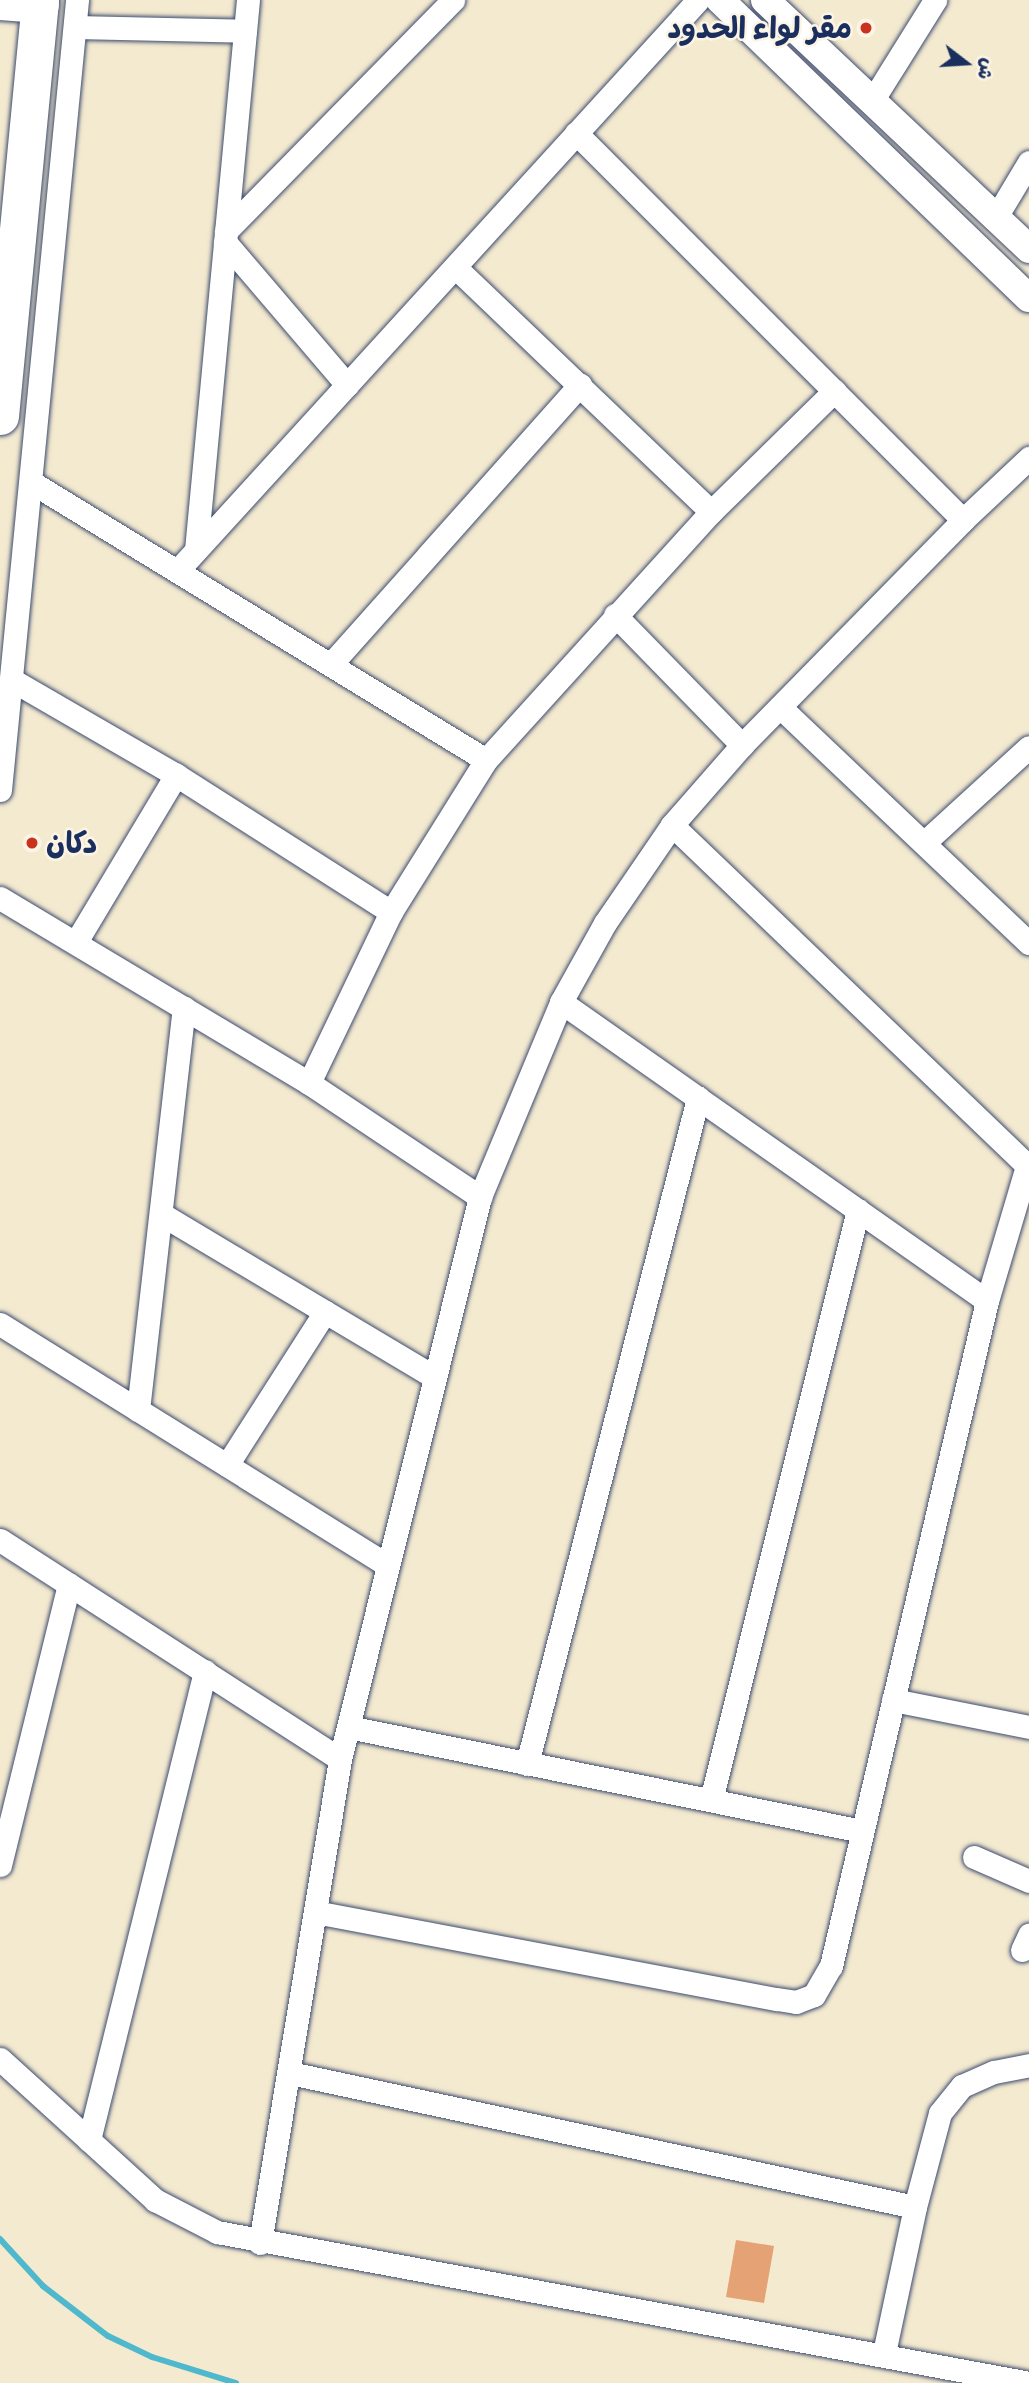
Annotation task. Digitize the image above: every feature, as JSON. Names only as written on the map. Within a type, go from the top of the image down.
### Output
[{"type":"highway","points":[[0,1],[40,2],[0,416]]},
{"type":"street","points":[[0,790],[77,0]]},
{"type":"street","points":[[196,550],[248,0]]},
{"type":"street","points":[[225,236],[453,0]]},
{"type":"street","points":[[179,569],[698,0]]},
{"type":"street","points":[[720,0],[1029,298]]},
{"type":"street","points":[[765,0],[1029,249]]},
{"type":"street","points":[[872,101],[935,0]]},
{"type":"street","points":[[75,27],[245,31]]},
{"type":"street","points":[[576,133],[963,520]]},
{"type":"street","points":[[996,217],[1029,162]]},
{"type":"street","points":[[225,236],[347,384]]},
{"type":"street","points":[[455,267],[711,512]]},
{"type":"street","points":[[332,663],[580,386]]},
{"type":"street","points":[[309,1083],[391,912],[486,760],[614,615],[711,512],[834,391]]},
{"type":"street","points":[[260,2243],[340,1759],[387,1565],[480,1197],[561,1002],[605,923],[672,825],[743,745],[963,520],[1029,458]]},
{"type":"street","points":[[31,482],[179,569],[486,760]]},
{"type":"street","points":[[614,615],[743,745]]},
{"type":"street","points":[[12,680],[176,775],[391,912]]},
{"type":"street","points":[[780,707],[926,841],[1029,943]]},
{"type":"street","points":[[926,841],[1029,747]]},
{"type":"street","points":[[76,942],[176,775]]},
{"type":"street","points":[[315,1912],[796,2002],[814,1995],[831,1966],[987,1301],[1028,1166],[672,825]]},
{"type":"street","points":[[0,898],[309,1083],[480,1197]]},
{"type":"street","points":[[561,1002],[987,1301]]},
{"type":"street","points":[[138,1410],[184,1008]]},
{"type":"street","points":[[527,1763],[698,1098]]},
{"type":"street","points":[[710,1801],[858,1210]]},
{"type":"street","points":[[161,1214],[434,1377]]},
{"type":"street","points":[[227,1465],[325,1311]]},
{"type":"street","points":[[0,1324],[387,1565]]},
{"type":"street","points":[[0,1540],[340,1759]]},
{"type":"street","points":[[0,1865],[69,1584]]},
{"type":"street","points":[[89,2140],[205,1671]]},
{"type":"street","points":[[893,1700],[1029,1727]]},
{"type":"street","points":[[348,1727],[862,1831]]},
{"type":"street","points":[[974,1857],[1029,1881]]},
{"type":"street","points":[[0,2059],[174,2213],[260,2243],[884,2353],[1029,2383]]},
{"type":"street","points":[[884,2353],[915,2207],[940,2113],[950,2096],[978,2078],[1029,2065]]},
{"type":"street","points":[[290,2073],[915,2207]]},
{"type":"building","points":[[736,2240],[774,2246],[764,2303],[726,2297]]},
{"type":"waterway","points":[[0,2239],[43,2286],[108,2336],[152,2357],[236,2383]]},
{"type":"place","name":"مقر لواء الحدود","points":[[866,28]]},
{"type":"place","name":"دكان","points":[[32,843]]}]
